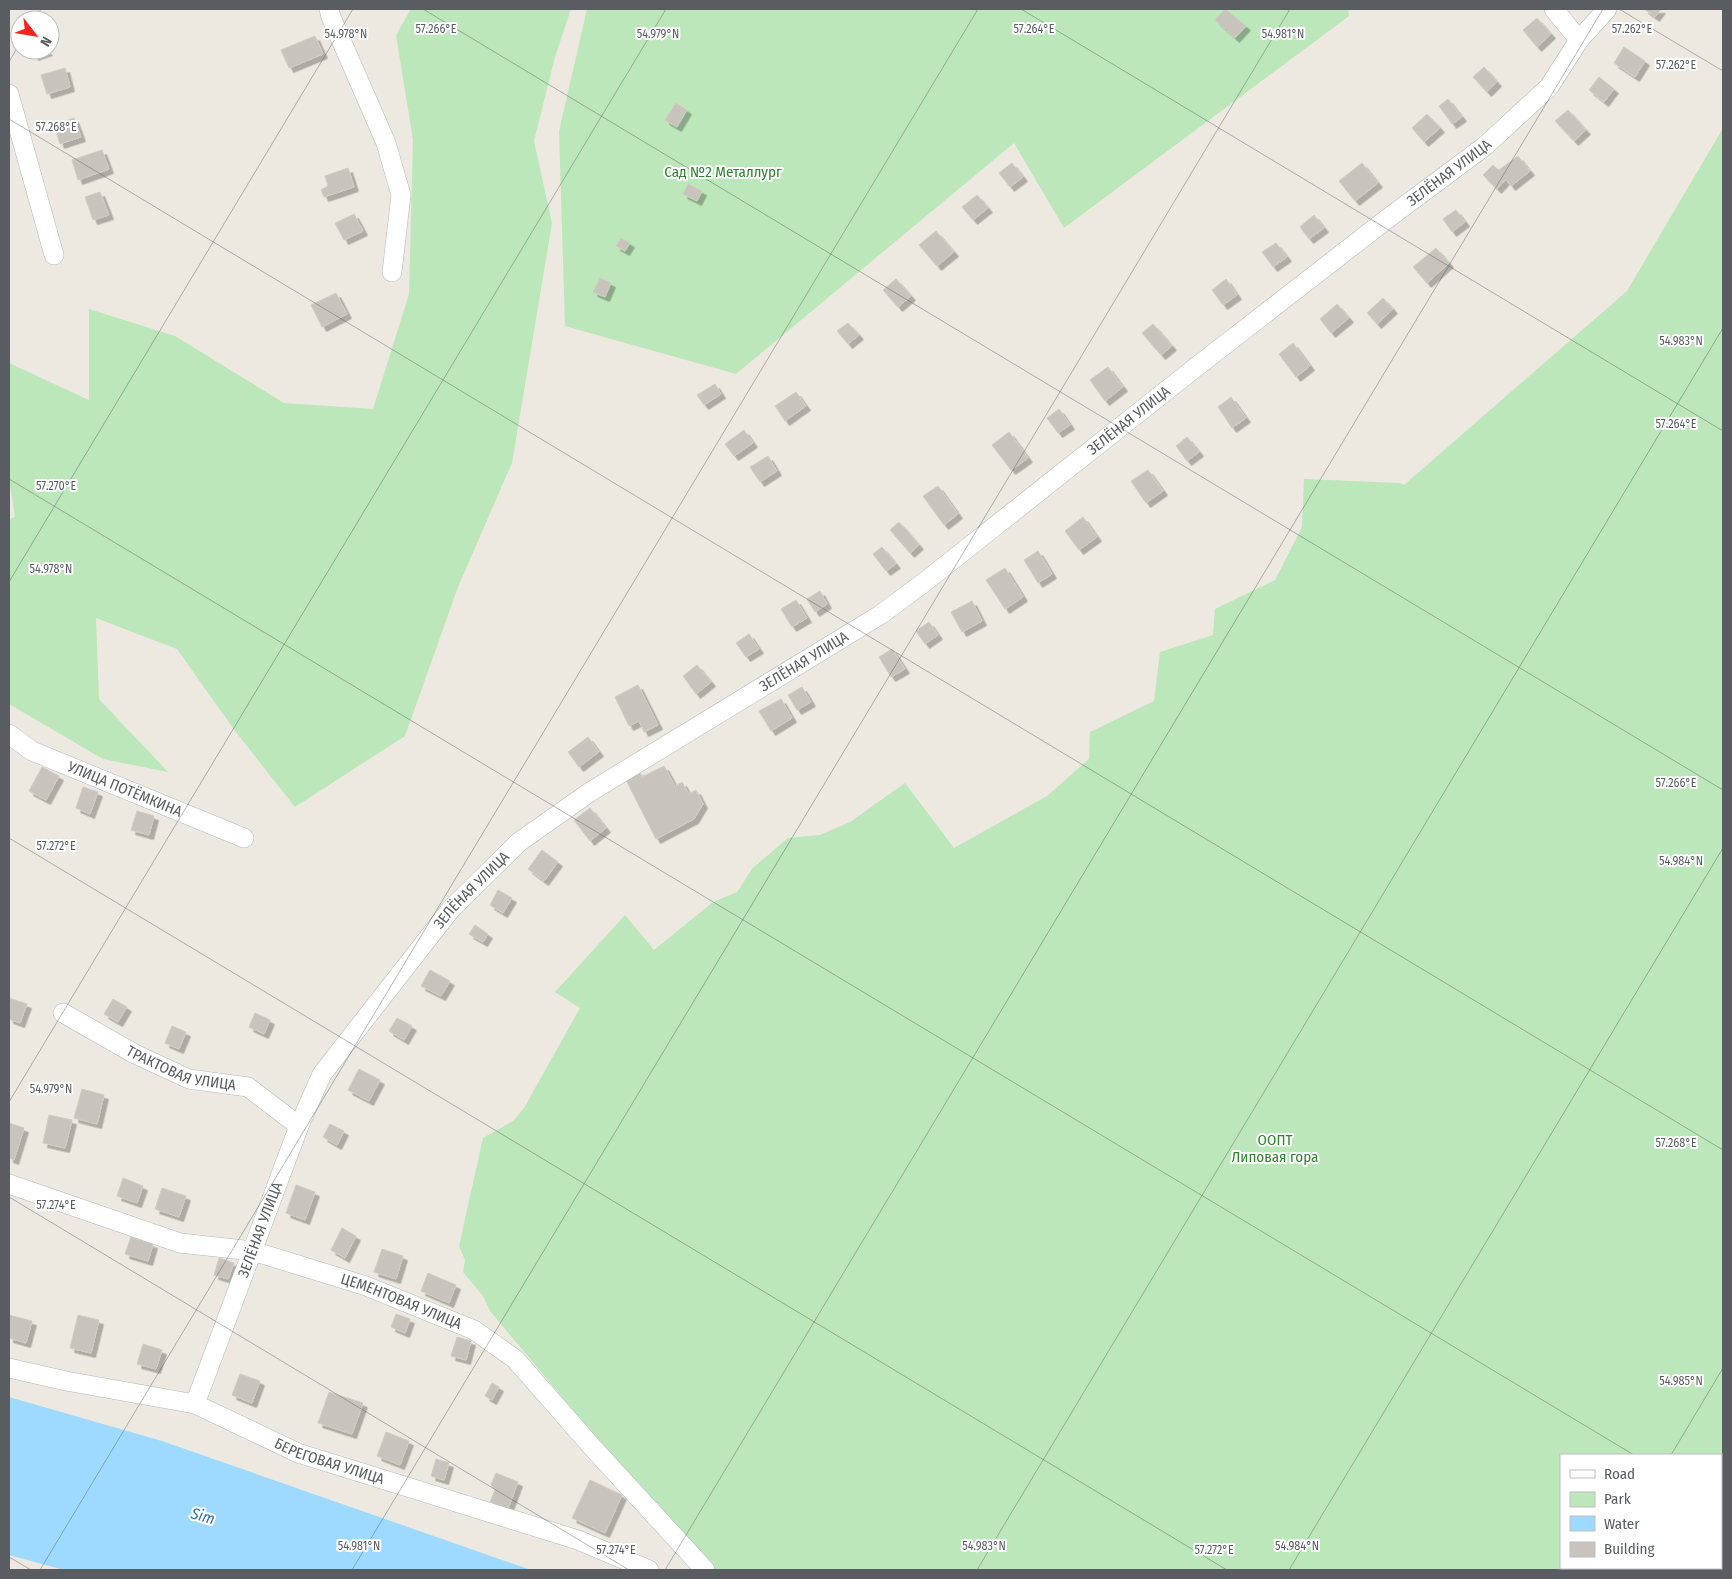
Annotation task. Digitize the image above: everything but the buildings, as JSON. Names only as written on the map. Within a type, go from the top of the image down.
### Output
[{"type":"street","points":[[329,9],[386,143],[401,195],[392,272]]},
{"type":"street","points":[[1554,9],[1579,40]]},
{"type":"street","name":"ЗЕЛЁНАЯ УЛИЦА","points":[[195,1404],[254,1251],[299,1126],[322,1074],[450,909],[519,842],[590,792],[880,615],[922,584],[1216,352],[1484,146],[1549,87],[1579,40],[1607,9]]},
{"type":"street","points":[[9,94],[54,255]]},
{"type":"street","name":"УЛИЦА ПОТЁМКИНА","points":[[9,734],[32,751],[244,838]]},
{"type":"street","name":"ТРАКТОВАЯ УЛИЦА","points":[[63,1013],[135,1054],[189,1079],[248,1087],[299,1126]]},
{"type":"street","name":"ЦЕМЕНТОВАЯ УЛИЦА","points":[[9,1184],[180,1243],[254,1251],[366,1286],[474,1330],[515,1359],[593,1448],[705,1570]]},
{"type":"street","name":"БЕРЕГОВАЯ УЛИЦА","points":[[9,1368],[66,1382],[195,1404],[298,1454],[578,1540],[648,1570]]},
{"type":"green space","points":[[411,9],[571,9],[555,57],[534,141],[552,223],[512,463],[458,587],[405,736],[295,807],[235,731],[177,649],[96,618],[99,699],[168,772],[103,759],[9,704],[9,519],[15,517],[9,480],[9,363],[89,400],[89,309],[175,336],[284,403],[373,409],[409,294],[413,140],[396,35]]},
{"type":"green space","name":"Сад №2 Металлург","points":[[587,9],[1348,9],[1349,16],[1064,228],[1014,143],[736,374],[565,326],[559,131]]},
{"type":"green space","name":"ООПТ Липовая гора","points":[[1723,128],[1723,1570],[707,1570],[490,1311],[483,1296],[463,1272],[465,1260],[459,1246],[483,1138],[513,1121],[524,1108],[580,1008],[555,992],[625,915],[654,950],[713,902],[737,892],[763,852],[753,868],[788,838],[820,835],[850,822],[905,783],[954,848],[1047,796],[1089,759],[1090,732],[1154,701],[1160,652],[1213,635],[1215,609],[1275,580],[1302,527],[1304,479],[1400,483],[1404,485],[1627,291]]},
{"type":"water","name":"Sim","points":[[9,1397],[162,1441],[531,1570],[64,1570],[9,1555]]}]
